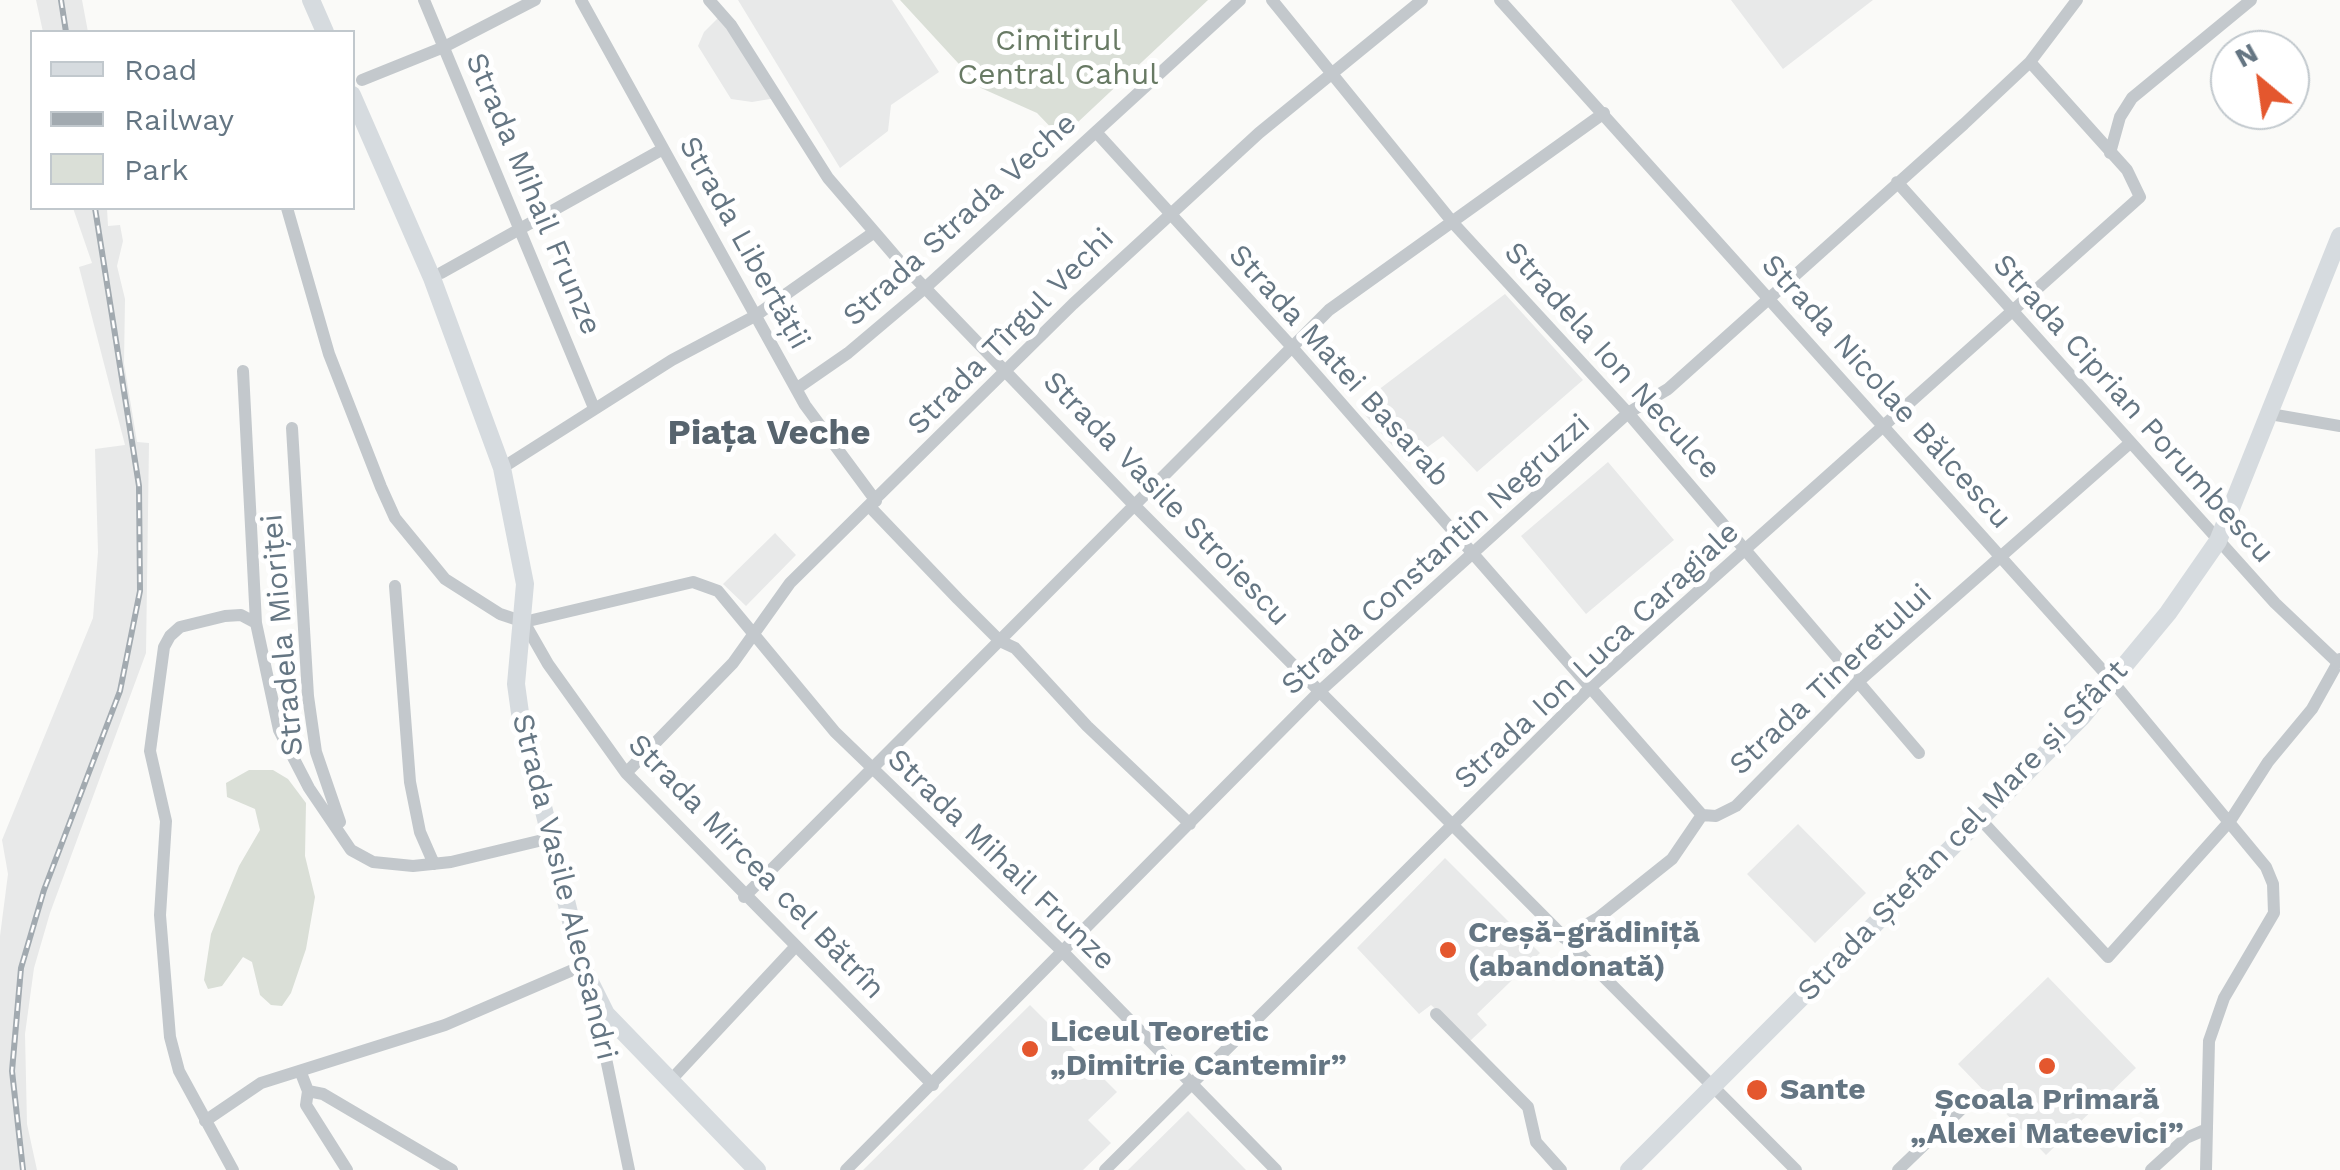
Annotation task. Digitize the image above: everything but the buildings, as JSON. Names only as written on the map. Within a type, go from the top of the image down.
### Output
[{"type":"main road","points":[[311,0],[325,30]]},
{"type":"main road","name":"Strada Vasile Alecsandri","points":[[357,88],[502,468],[523,558],[524,622],[517,664],[518,699],[582,966],[594,997]]},
{"type":"main road","name":"Strada Ștefan cel Mare și Sfânt","points":[[1629,1170],[1981,820],[2113,682],[2218,541],[2340,236]]},
{"type":"main road","points":[[594,997],[757,1170]]},
{"type":"street","name":"Strada Mihail Frunze","points":[[424,0],[594,408]]},
{"type":"street","points":[[357,88],[535,0]]},
{"type":"street","name":"Strada Libertății","points":[[582,0],[796,389],[873,504],[1000,640],[1015,648],[1087,726],[1190,824]]},
{"type":"street","name":"Strada Vasile Stroiescu","points":[[709,0],[730,25],[828,178],[925,288],[1133,504],[1796,1170]]},
{"type":"street","name":"Strada Strada Veche","points":[[796,389],[848,353],[925,288],[1240,0]]},
{"type":"street","name":"Stradela Ion Neculce","points":[[1272,0],[1454,224],[1748,550],[1919,753]]},
{"type":"street","name":"Strada Tîrgul Vechi","points":[[626,773],[733,663],[775,600],[1166,214],[1422,0]]},
{"type":"street","name":"Strada Nicolae Bălcescu","points":[[1500,0],[2113,682],[2266,867],[2274,884],[2274,913],[2214,1021],[2206,1170]]},
{"type":"street","name":"Strada Constantin Negruzzi","points":[[846,1170],[1320,691],[1628,414],[1668,388],[1770,299],[2030,62],[2078,0]]},
{"type":"street","points":[[2110,153],[2120,117],[2132,98],[2251,0]]},
{"type":"street","points":[[2030,62],[2110,153]]},
{"type":"street","points":[[744,897],[1329,310],[1604,113]]},
{"type":"street","name":"Strada Matei Basarab","points":[[1096,132],[1166,214],[1291,346],[1702,814]]},
{"type":"street","points":[[441,274],[663,149]]},
{"type":"street","name":"Strada Ion Luca Caragiale","points":[[1105,1170],[1592,687],[2140,197],[2127,170],[2110,153]]},
{"type":"street","name":"Strada Ciprian Porumbescu","points":[[1897,182],[2218,541],[2339,661]]},
{"type":"street","points":[[287,210],[330,354],[395,518],[418,551],[456,588],[524,622]]},
{"type":"street","points":[[502,468],[594,408],[755,316],[874,232]]},
{"type":"street","points":[[244,371],[256,623],[279,730],[309,788],[358,856],[374,862],[434,864],[551,838]]},
{"type":"street","points":[[2270,414],[2340,426]]},
{"type":"street","name":"Stradela Mioriței","points":[[292,428],[308,696],[316,752],[342,834]]},
{"type":"street","name":"Strada Tineretului","points":[[1702,814],[1716,816],[1736,806],[1859,680],[2130,443]]},
{"type":"street","name":"Strada Mihail Frunze","points":[[524,622],[700,582],[718,591],[756,632],[811,704],[871,768],[1064,953],[1276,1170]]},
{"type":"street","points":[[395,586],[410,782],[420,832],[434,864]]},
{"type":"street","points":[[232,1170],[179,1072],[170,1037],[160,915],[166,821],[150,751],[164,647],[170,636],[180,627],[226,616],[241,615],[256,623]]},
{"type":"street","name":"Strada Mircea cel Bătrîn","points":[[524,622],[548,664],[626,773],[932,1084]]},
{"type":"street","points":[[1981,820],[2108,957],[2230,821],[2268,762],[2312,709],[2339,661]]},
{"type":"street","points":[[1564,938],[1612,908],[1672,859],[1702,814]]},
{"type":"street","points":[[670,1081],[795,947]]},
{"type":"street","points":[[205,1121],[261,1083],[473,1014],[582,966]]},
{"type":"street","name":"Strada Vasile Alecsandri","points":[[594,997],[630,1170]]},
{"type":"street","points":[[1436,1014],[1528,1107],[1536,1142],[1561,1170]]},
{"type":"street","points":[[301,1073],[308,1091],[306,1105],[347,1170]]},
{"type":"street","points":[[308,1091],[323,1094],[452,1170]]},
{"type":"street","points":[[1898,1170],[1974,1098]]},
{"type":"street","points":[[2151,1170],[2186,1138],[2207,1129]]},
{"type":"shaded area","points":[[36,0],[82,0],[88,30],[43,30]]},
{"type":"shaded area","points":[[738,0],[892,0],[939,72],[891,105],[888,131],[840,168]]},
{"type":"shaded area","points":[[1731,0],[1873,0],[1783,69]]},
{"type":"shaded area","points":[[720,16],[776,98],[752,102],[731,99],[698,46],[704,32]]},
{"type":"shaded area","points":[[74,210],[107,210],[108,226],[120,225],[123,241],[117,266],[125,299],[124,363],[137,442],[149,443],[146,653],[50,913],[34,968],[25,1034],[27,1124],[37,1170],[0,1170],[0,936],[8,874],[2,840],[93,618],[98,552],[95,449],[125,445],[79,267],[92,263]]},
{"type":"shaded area","points":[[1505,294],[1583,380],[1477,472],[1443,436],[1407,462],[1357,406]]},
{"type":"shaded area","points":[[1608,462],[1674,540],[1586,614],[1521,536]]},
{"type":"shaded area","points":[[775,533],[796,555],[746,606],[723,584]]},
{"type":"shaded area","points":[[1798,824],[1866,893],[1815,943],[1747,874]]},
{"type":"shaded area","name":"Creșă-grădiniță (abandonată)","points":[[1445,858],[1540,953],[1477,1014],[1487,1025],[1470,1041],[1431,1005],[1419,1014],[1357,948]]},
{"type":"shaded area","name":"Școala Primară „Alexei Mateevici”","points":[[2048,977],[2136,1068],[2046,1155],[1958,1064]]},
{"type":"shaded area","name":"Liceul Teoretic „Dimitrie Cantemir”","points":[[1030,1005],[1117,1092],[1088,1120],[1111,1143],[1083,1170],[863,1170]]},
{"type":"shaded area","points":[[1188,1111],[1246,1170],[1128,1170]]},
{"type":"green space","name":"Cimitirul Central Cahul","points":[[900,0],[1208,0],[1061,138],[1037,113],[981,88]]},
{"type":"green space","points":[[249,770],[273,770],[288,779],[306,803],[305,856],[315,897],[306,949],[291,993],[282,1006],[271,1005],[260,995],[252,962],[243,957],[222,986],[208,989],[204,980],[211,934],[239,866],[260,830],[255,809],[227,797],[226,783]]},
{"type":"railway","points":[[61,0],[66,30]]},
{"type":"railway","points":[[23,1170],[12,1071],[21,968],[44,890],[120,691],[140,591],[139,486],[95,210]]},
{"type":"place","name":"Creșă-grădiniță (abandonată)","points":[[1448,950]]},
{"type":"place","name":"Liceul Teoretic „Dimitrie Cantemir”","points":[[1030,1049]]},
{"type":"place","name":"Școala Primară „Alexei Mateevici”","points":[[2047,1066]]},
{"type":"place","name":"Sante","points":[[1757,1090]]},
{"type":"district","name":"Piața Veche","points":[[769,434]]}]
